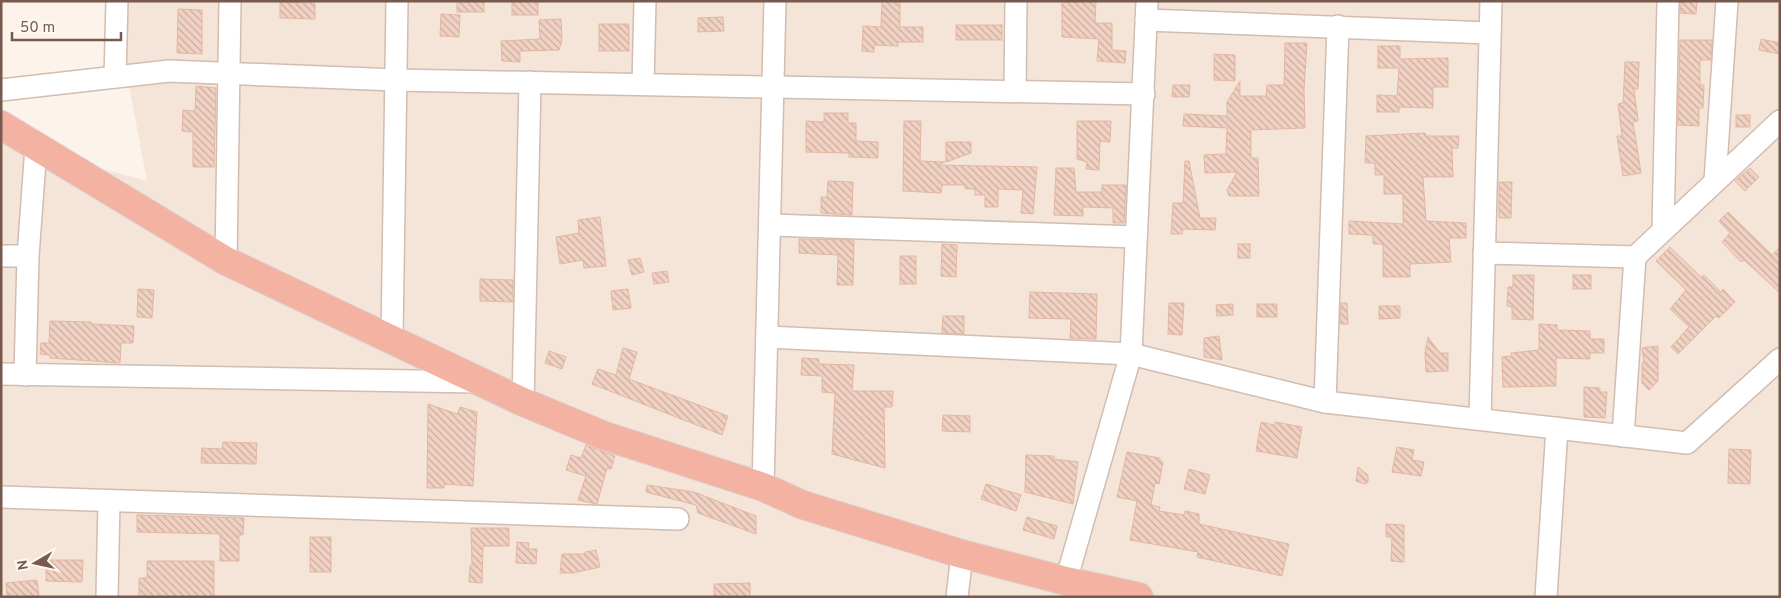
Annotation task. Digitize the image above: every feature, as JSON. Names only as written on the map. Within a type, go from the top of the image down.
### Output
[{"type":"highway","points":[[1,125],[226,261],[523,402],[605,436],[763,487],[803,505],[962,554],[1066,581],[1139,597]]},
{"type":"street","points":[[116,77],[118,1]]},
{"type":"street","points":[[226,261],[230,1]]},
{"type":"street","points":[[392,339],[397,1]]},
{"type":"street","points":[[643,84],[646,1]]},
{"type":"street","points":[[763,487],[775,1]]},
{"type":"street","points":[[1015,91],[1016,1]]},
{"type":"street","points":[[1480,419],[1491,1]]},
{"type":"street","points":[[1663,229],[1668,1]]},
{"type":"street","points":[[1716,182],[1727,1]]},
{"type":"street","points":[[1066,581],[1131,354],[1144,94],[1146,11],[1338,26],[1490,33]]},
{"type":"street","points":[[1325,402],[1338,26]]},
{"type":"street","points":[[1,90],[169,71],[396,80],[1144,94]]},
{"type":"street","points":[[523,402],[530,82]]},
{"type":"street","points":[[1623,436],[1635,257],[1780,121]]},
{"type":"street","points":[[25,375],[28,256],[36,147]]},
{"type":"street","points":[[770,225],[1136,237]]},
{"type":"street","points":[[1484,253],[1635,257]]},
{"type":"street","points":[[1,256],[28,256]]},
{"type":"street","points":[[767,337],[1131,354],[1325,402],[1687,443],[1780,359]]},
{"type":"street","points":[[1,374],[482,382]]},
{"type":"street","points":[[1546,597],[1557,428]]},
{"type":"street","points":[[1,497],[678,519]]},
{"type":"street","points":[[107,597],[109,501]]},
{"type":"street","points":[[957,597],[962,554]]},
{"type":"shaded area","points":[[113,1],[1780,1],[1780,597],[1,597],[1,141],[147,181]]},
{"type":"building","points":[[457,1],[484,1],[484,12],[457,12]]},
{"type":"building","points":[[512,1],[538,1],[538,15],[512,15]]},
{"type":"building","points":[[882,1],[900,1],[900,27],[923,27],[923,42],[898,42],[898,46],[874,45],[874,52],[862,51],[863,26],[881,27]]},
{"type":"building","points":[[1062,1],[1096,1],[1095,23],[1112,23],[1112,50],[1126,51],[1125,63],[1097,61],[1099,39],[1062,37]]},
{"type":"building","points":[[1680,1],[1697,1],[1696,14],[1680,13]]},
{"type":"building","points":[[280,2],[315,3],[315,19],[280,18]]},
{"type":"building","points":[[178,9],[202,10],[202,54],[177,53]]},
{"type":"building","points":[[441,14],[460,15],[459,37],[440,36]]},
{"type":"building","points":[[723,17],[724,31],[698,32],[698,18]]},
{"type":"building","points":[[561,19],[562,40],[559,50],[520,51],[520,62],[502,61],[501,41],[540,39],[539,20]]},
{"type":"building","points":[[599,24],[629,24],[629,51],[599,51]]},
{"type":"building","points":[[956,25],[1002,25],[1002,40],[956,40]]},
{"type":"building","points":[[1761,39],[1780,43],[1780,54],[1759,50]]},
{"type":"building","points":[[1680,40],[1712,40],[1711,60],[1700,60],[1700,85],[1704,85],[1703,108],[1699,108],[1699,126],[1678,125]]},
{"type":"building","points":[[1285,43],[1307,43],[1304,89],[1305,128],[1251,130],[1251,158],[1258,158],[1259,196],[1229,196],[1227,190],[1237,172],[1205,173],[1204,155],[1226,154],[1227,128],[1183,126],[1184,114],[1227,116],[1227,102],[1240,81],[1240,96],[1266,96],[1267,85],[1284,85]]},
{"type":"building","points":[[1378,46],[1400,46],[1400,59],[1448,58],[1448,87],[1433,87],[1433,108],[1399,107],[1399,112],[1377,112],[1377,95],[1397,96],[1399,68],[1378,68]]},
{"type":"building","points":[[1214,54],[1235,55],[1235,81],[1214,80]]},
{"type":"building","points":[[1625,62],[1639,62],[1638,89],[1634,89],[1638,121],[1633,122],[1641,173],[1623,176],[1617,136],[1622,136],[1618,104],[1623,103]]},
{"type":"building","points":[[1173,85],[1190,85],[1189,97],[1172,97]]},
{"type":"building","points":[[196,86],[216,88],[214,167],[193,167],[193,132],[182,131],[183,110],[195,111]]},
{"type":"building","points":[[824,113],[848,113],[848,123],[856,123],[856,141],[878,142],[878,158],[849,157],[849,153],[806,152],[806,121],[824,122]]},
{"type":"building","points":[[1736,115],[1750,115],[1750,127],[1736,127]]},
{"type":"building","points":[[904,121],[921,121],[920,161],[945,162],[937,165],[1037,167],[1033,214],[1021,213],[1023,190],[998,189],[998,207],[985,207],[985,195],[975,195],[975,189],[965,189],[965,185],[942,185],[941,193],[903,191]]},
{"type":"building","points":[[1077,121],[1111,121],[1110,142],[1100,141],[1099,170],[1086,169],[1087,162],[1077,159]]},
{"type":"building","points":[[1425,133],[1426,136],[1459,136],[1458,148],[1452,148],[1453,177],[1423,177],[1426,221],[1466,223],[1466,238],[1449,238],[1451,262],[1410,264],[1410,277],[1383,277],[1383,244],[1373,244],[1373,235],[1349,234],[1349,221],[1403,224],[1403,194],[1384,194],[1384,175],[1375,175],[1375,163],[1365,163],[1366,136]]},
{"type":"building","points":[[946,142],[971,142],[971,153],[946,162]]},
{"type":"building","points":[[1185,161],[1189,161],[1200,218],[1216,218],[1215,230],[1183,229],[1182,234],[1171,234],[1173,203],[1183,203]]},
{"type":"building","points":[[1056,168],[1074,168],[1076,192],[1102,192],[1102,185],[1126,185],[1124,223],[1113,223],[1113,208],[1083,207],[1083,216],[1054,215]]},
{"type":"building","points":[[1750,168],[1759,177],[1745,191],[1735,181]]},
{"type":"building","points":[[828,181],[853,182],[852,215],[821,213],[821,197],[827,197]]},
{"type":"building","points":[[1499,182],[1512,182],[1511,218],[1499,218]]},
{"type":"building","points":[[1728,212],[1772,255],[1780,247],[1780,293],[1744,260],[1741,262],[1722,242],[1730,233],[1719,221]]},
{"type":"building","points":[[600,217],[606,266],[584,268],[583,260],[560,264],[556,237],[579,233],[578,220]]},
{"type":"building","points":[[799,239],[854,240],[853,285],[837,285],[838,255],[799,253]]},
{"type":"building","points":[[942,244],[957,245],[956,277],[941,276]]},
{"type":"building","points":[[1238,244],[1250,244],[1250,258],[1238,258]]},
{"type":"building","points":[[1670,247],[1701,277],[1704,275],[1721,292],[1723,289],[1735,302],[1719,318],[1716,316],[1678,354],[1671,347],[1689,327],[1670,309],[1686,290],[1656,261]]},
{"type":"building","points":[[900,256],[916,256],[916,284],[900,284]]},
{"type":"building","points":[[640,258],[644,272],[632,275],[628,260]]},
{"type":"building","points":[[667,271],[669,282],[654,284],[652,273]]},
{"type":"building","points":[[1513,275],[1534,275],[1533,320],[1512,319],[1512,307],[1507,306],[1508,287],[1513,287]]},
{"type":"building","points":[[1573,275],[1591,275],[1591,289],[1573,289]]},
{"type":"building","points":[[480,279],[513,280],[513,302],[480,301]]},
{"type":"building","points":[[138,289],[154,290],[152,318],[137,317]]},
{"type":"building","points":[[628,289],[631,308],[613,310],[611,291]]},
{"type":"building","points":[[1030,292],[1097,294],[1096,339],[1070,338],[1071,319],[1029,318]]},
{"type":"building","points":[[1169,303],[1184,303],[1182,335],[1168,334]]},
{"type":"building","points":[[1341,303],[1347,303],[1348,324],[1340,324]]},
{"type":"building","points":[[1233,304],[1233,315],[1217,316],[1216,305]]},
{"type":"building","points":[[1257,304],[1277,304],[1277,317],[1257,317]]},
{"type":"building","points":[[1379,306],[1400,306],[1400,318],[1379,319]]},
{"type":"building","points":[[943,316],[964,316],[964,334],[942,333]]},
{"type":"building","points":[[50,321],[134,326],[133,343],[121,343],[120,363],[50,358],[50,355],[40,354],[41,343],[49,343]]},
{"type":"building","points":[[1539,324],[1557,325],[1557,330],[1590,331],[1590,339],[1604,339],[1604,353],[1590,353],[1590,359],[1556,358],[1556,386],[1503,387],[1502,357],[1512,356],[1511,353],[1539,350]]},
{"type":"building","points":[[1219,336],[1222,360],[1204,357],[1204,338]]},
{"type":"building","points":[[1428,337],[1440,353],[1448,353],[1448,371],[1426,372],[1425,353]]},
{"type":"building","points":[[1658,346],[1658,381],[1649,390],[1642,383],[1642,363],[1644,363],[1642,348]]},
{"type":"building","points":[[623,348],[637,352],[629,379],[728,416],[722,435],[592,384],[598,369],[616,375]]},
{"type":"building","points":[[549,351],[566,357],[562,369],[545,363]]},
{"type":"building","points":[[802,358],[819,359],[819,364],[854,365],[852,391],[893,391],[892,407],[884,407],[885,468],[832,454],[835,393],[822,392],[822,376],[801,375]]},
{"type":"building","points":[[1584,387],[1600,388],[1600,392],[1607,392],[1605,418],[1584,417]]},
{"type":"building","points":[[428,404],[457,414],[460,407],[477,412],[473,486],[444,484],[444,488],[427,488]]},
{"type":"building","points":[[943,415],[970,416],[970,432],[942,431]]},
{"type":"building","points":[[1261,422],[1274,425],[1275,422],[1302,427],[1297,458],[1256,451]]},
{"type":"building","points":[[223,442],[257,443],[256,464],[201,463],[202,448],[222,449]]},
{"type":"building","points":[[586,445],[615,456],[611,469],[607,468],[597,504],[578,500],[586,476],[566,470],[571,455],[581,458]]},
{"type":"building","points":[[1397,447],[1414,450],[1412,460],[1424,462],[1421,476],[1392,472]]},
{"type":"building","points":[[1729,449],[1751,450],[1750,484],[1728,483]]},
{"type":"building","points":[[1127,452],[1160,458],[1160,461],[1163,462],[1159,484],[1155,483],[1151,505],[1160,507],[1159,511],[1184,515],[1185,511],[1199,514],[1199,524],[1289,544],[1282,576],[1197,557],[1198,552],[1130,540],[1137,501],[1117,497]]},
{"type":"building","points":[[1026,455],[1054,456],[1054,459],[1078,462],[1073,504],[1025,492]]},
{"type":"building","points":[[1358,467],[1368,475],[1368,482],[1365,484],[1356,481]]},
{"type":"building","points":[[1189,469],[1210,475],[1205,494],[1184,489]]},
{"type":"building","points":[[986,484],[1021,495],[1016,511],[981,499]]},
{"type":"building","points":[[647,485],[694,492],[756,516],[756,534],[698,513],[696,505],[646,492]]},
{"type":"building","points":[[137,515],[244,518],[243,535],[239,535],[239,561],[220,561],[220,534],[137,532]]},
{"type":"building","points":[[1027,517],[1057,526],[1054,539],[1023,530]]},
{"type":"building","points":[[1386,524],[1404,525],[1404,562],[1391,561],[1392,537],[1386,537]]},
{"type":"building","points":[[471,528],[509,528],[509,546],[483,546],[482,583],[469,582],[470,566],[472,566]]},
{"type":"building","points":[[310,537],[331,537],[331,572],[310,572]]},
{"type":"building","points":[[517,542],[529,543],[528,549],[537,549],[536,564],[516,563]]},
{"type":"building","points":[[596,550],[600,567],[573,573],[560,573],[562,554],[585,554],[585,552]]},
{"type":"building","points":[[46,560],[83,560],[82,582],[46,581]]},
{"type":"building","points":[[147,561],[214,561],[214,597],[139,597],[139,578],[147,578]]},
{"type":"building","points":[[37,580],[39,596],[7,597],[6,583]]},
{"type":"building","points":[[750,583],[750,597],[714,597],[714,584]]}]
